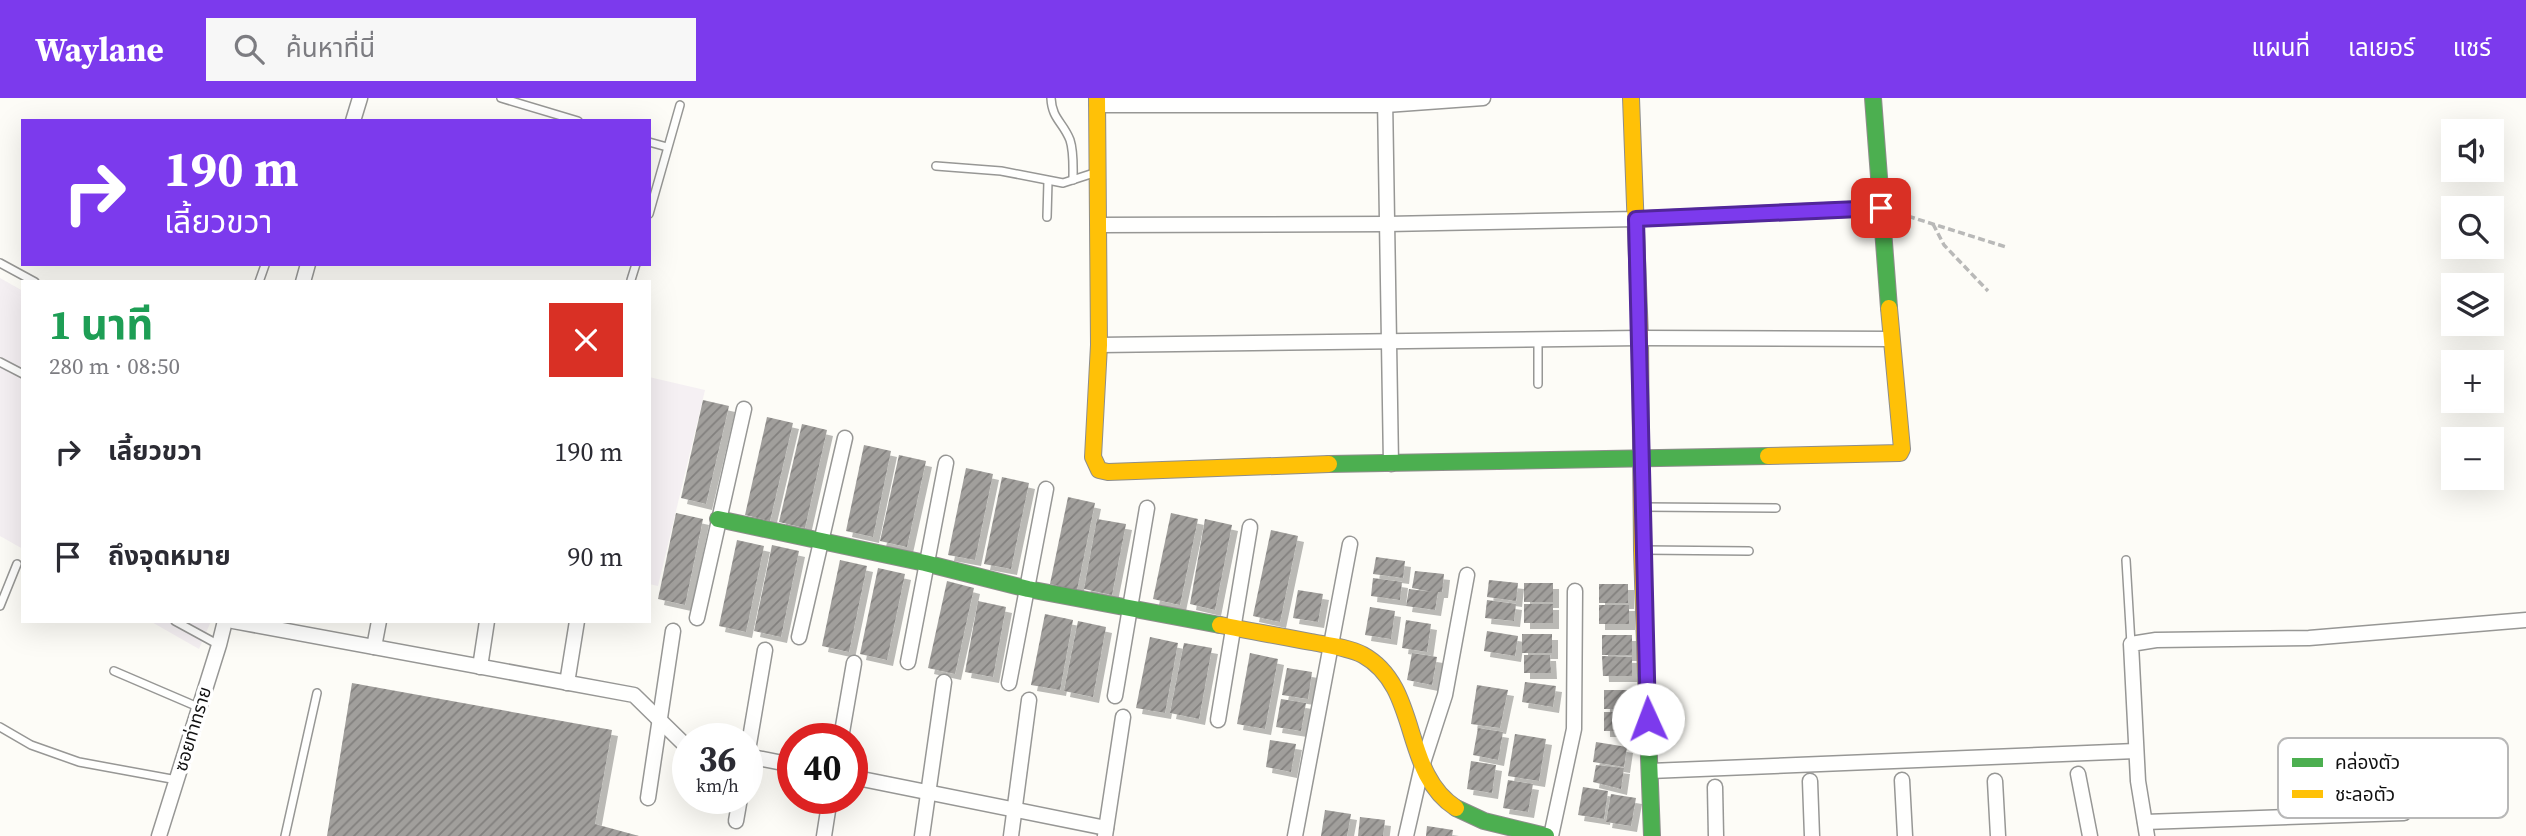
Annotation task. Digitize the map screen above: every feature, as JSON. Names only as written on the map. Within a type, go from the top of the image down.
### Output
[{"type":"street","points":[[354,119],[360,98]]},
{"type":"street","points":[[1483,98],[1385,102],[1097,101],[1099,345],[1093,457],[1098,470],[1108,472],[1238,466],[1900,453],[1902,449],[1891,339],[1874,98]]},
{"type":"street","points":[[1631,98],[1640,338],[1642,550],[1652,836]]},
{"type":"street","points":[[1385,102],[1391,464]]},
{"type":"street","points":[[1099,225],[1636,219],[1881,208]]},
{"type":"street","points":[[1099,345],[1640,338],[1891,339]]},
{"type":"street","points":[[697,618],[744,409]]},
{"type":"street","points":[[799,637],[845,438]]},
{"type":"street","points":[[908,662],[946,463]]},
{"type":"street","points":[[1009,683],[1046,489]]},
{"type":"street","points":[[1115,696],[1147,508]]},
{"type":"street","points":[[718,519],[925,563],[1028,589],[1234,630],[1331,646],[1361,655],[1378,665],[1390,680],[1399,696],[1422,766],[1448,803],[1465,813],[1513,832],[1548,836],[1574,729],[1575,591]]},
{"type":"street","points":[[1218,720],[1250,527]]},
{"type":"street","points":[[1295,836],[1350,544]]},
{"type":"street","points":[[1406,836],[1422,766],[1445,695],[1466,575]]},
{"type":"street","points":[[2323,818],[2146,829],[2136,751],[2131,644],[2156,640],[2309,638],[2526,620]]},
{"type":"street","name":"ซอยท่าทราย","points":[[159,836],[224,623]]},
{"type":"street","points":[[244,623],[634,695],[672,730]]},
{"type":"street","points":[[374,647],[379,623]]},
{"type":"street","points":[[480,667],[487,623]]},
{"type":"street","points":[[567,683],[577,623]]},
{"type":"street","points":[[648,797],[673,631]]},
{"type":"street","points":[[765,650],[747,756],[777,762]]},
{"type":"street","points":[[844,723],[854,663]]},
{"type":"street","points":[[922,836],[944,682]]},
{"type":"street","points":[[1011,836],[1030,700]]},
{"type":"street","points":[[868,780],[1106,832],[1123,717]]},
{"type":"street","points":[[1650,771],[2136,751]]},
{"type":"street","points":[[2078,774],[2090,836]]},
{"type":"street","points":[[1902,780],[1905,836]]},
{"type":"street","points":[[1995,780],[1998,836]]},
{"type":"street","points":[[1810,781],[1812,836]]},
{"type":"street","points":[[1715,787],[1716,836]]},
{"type":"street","points":[[736,821],[737,814]]},
{"type":"street","points":[[824,836],[827,814]]},
{"type":"lane","points":[[500,98],[571,119]]},
{"type":"lane","points":[[1051,98],[1052,112],[1069,137],[1072,147],[1073,180]]},
{"type":"lane","points":[[651,207],[680,105]]},
{"type":"lane","points":[[651,143],[667,147]]},
{"type":"lane","points":[[936,166],[1001,171],[1063,183],[1098,171]]},
{"type":"lane","points":[[1047,217],[1048,181]]},
{"type":"lane","points":[[0,263],[31,280]]},
{"type":"lane","points":[[1538,339],[1538,384]]},
{"type":"lane","points":[[0,362],[21,373]]},
{"type":"lane","points":[[1641,507],[1776,508]]},
{"type":"lane","points":[[1642,550],[1749,551]]},
{"type":"lane","points":[[2126,560],[2131,644]]},
{"type":"lane","points":[[0,606],[17,564]]},
{"type":"lane","points":[[180,623],[219,645]]},
{"type":"lane","points":[[114,671],[198,707]]},
{"type":"lane","points":[[285,836],[317,693]]},
{"type":"lane","points":[[0,727],[32,745],[79,762],[177,780]]},
{"type":"path","points":[[1881,208],[2006,247]]},
{"type":"path","points":[[1933,224],[1949,251],[1989,291]]},
{"type":"shaded area","points":[[0,278],[21,290],[21,548],[0,536]]},
{"type":"shaded area","points":[[651,377],[705,390],[658,586],[651,584]]},
{"type":"shaded area","points":[[154,623],[210,623],[199,649]]},
{"type":"building","points":[[703,400],[729,406],[706,504],[681,498]]},
{"type":"building","points":[[767,417],[793,423],[770,521],[745,515]]},
{"type":"building","points":[[802,424],[827,430],[805,528],[779,522]]},
{"type":"building","points":[[864,445],[891,451],[873,537],[846,531]]},
{"type":"building","points":[[899,455],[926,461],[907,547],[880,541]]},
{"type":"building","points":[[966,468],[993,474],[975,560],[948,555]]},
{"type":"building","points":[[1002,477],[1029,483],[1011,569],[984,564]]},
{"type":"building","points":[[1068,497],[1095,503],[1077,590],[1050,584]]},
{"type":"building","points":[[676,513],[703,519],[685,605],[658,599]]},
{"type":"building","points":[[1171,513],[1198,519],[1180,605],[1153,599]]},
{"type":"building","points":[[1097,519],[1126,524],[1112,595],[1084,589]]},
{"type":"building","points":[[1205,519],[1232,525],[1215,610],[1190,604]]},
{"type":"building","points":[[1271,530],[1298,536],[1280,622],[1253,616]]},
{"type":"building","points":[[737,540],[764,546],[746,632],[719,626]]},
{"type":"building","points":[[772,545],[799,551],[781,637],[754,631]]},
{"type":"building","points":[[1376,557],[1405,561],[1403,578],[1373,574]]},
{"type":"building","points":[[840,560],[867,566],[849,652],[822,646]]},
{"type":"building","points":[[878,568],[905,574],[887,660],[860,654]]},
{"type":"building","points":[[1415,571],[1444,574],[1442,592],[1438,592],[1435,610],[1406,606],[1409,589],[1432,592],[1412,588]]},
{"type":"building","points":[[1373,578],[1402,582],[1400,600],[1371,596]]},
{"type":"building","points":[[1489,580],[1518,583],[1516,601],[1487,597]]},
{"type":"building","points":[[947,581],[974,588],[955,674],[928,668]]},
{"type":"building","points":[[1524,583],[1553,583],[1553,602],[1524,602]]},
{"type":"building","points":[[1599,584],[1628,584],[1628,603],[1599,603]]},
{"type":"building","points":[[1298,590],[1323,594],[1318,622],[1293,618]]},
{"type":"building","points":[[1487,600],[1516,604],[1514,621],[1485,618]]},
{"type":"building","points":[[978,601],[1006,607],[993,677],[965,672]]},
{"type":"building","points":[[1524,604],[1553,604],[1553,623],[1524,623]]},
{"type":"building","points":[[1599,605],[1629,605],[1629,624],[1599,624]]},
{"type":"building","points":[[1370,607],[1395,611],[1391,639],[1365,635]]},
{"type":"building","points":[[1045,614],[1073,620],[1060,690],[1031,685]]},
{"type":"building","points":[[1406,620],[1431,624],[1427,652],[1402,648]]},
{"type":"building","points":[[1078,621],[1106,627],[1093,697],[1064,691]]},
{"type":"building","points":[[1487,631],[1518,636],[1515,656],[1484,651]]},
{"type":"building","points":[[1522,634],[1552,634],[1552,653],[1522,653]]},
{"type":"building","points":[[1602,635],[1632,635],[1632,655],[1602,655]]},
{"type":"building","points":[[1150,637],[1178,643],[1165,713],[1136,708]]},
{"type":"building","points":[[1184,643],[1212,648],[1199,719],[1170,713]]},
{"type":"building","points":[[1250,653],[1278,659],[1265,729],[1237,724]]},
{"type":"building","points":[[1412,653],[1437,657],[1432,685],[1407,680]]},
{"type":"building","points":[[1524,655],[1550,655],[1551,673],[1524,673]]},
{"type":"building","points":[[1602,656],[1632,657],[1632,676],[1603,676]]},
{"type":"building","points":[[1287,668],[1312,672],[1308,699],[1282,695]]},
{"type":"building","points":[[1525,682],[1556,686],[1553,707],[1522,702]]},
{"type":"building","points":[[352,683],[612,730],[595,824],[639,836],[327,836]]},
{"type":"building","points":[[1477,685],[1508,690],[1500,728],[1471,724]]},
{"type":"building","points":[[1604,690],[1633,690],[1633,709],[1604,709]]},
{"type":"building","points":[[1281,699],[1306,703],[1301,731],[1276,727]]},
{"type":"building","points":[[1604,712],[1634,712],[1634,731],[1604,731]]},
{"type":"building","points":[[1478,728],[1503,732],[1498,760],[1473,755]]},
{"type":"building","points":[[1515,734],[1546,739],[1539,781],[1508,776]]},
{"type":"building","points":[[1270,740],[1296,744],[1291,772],[1266,767]]},
{"type":"building","points":[[1596,742],[1627,747],[1624,767],[1593,762]]},
{"type":"building","points":[[1471,761],[1496,765],[1492,793],[1467,789]]},
{"type":"building","points":[[1596,765],[1624,768],[1621,789],[1593,782]]},
{"type":"building","points":[[1508,780],[1533,784],[1528,812],[1503,808]]},
{"type":"building","points":[[1583,787],[1608,791],[1604,819],[1578,815]]},
{"type":"building","points":[[1611,794],[1636,798],[1631,826],[1606,822]]},
{"type":"building","points":[[1325,810],[1351,814],[1347,836],[1321,836]]},
{"type":"building","points":[[1360,817],[1385,820],[1383,836],[1358,836]]},
{"type":"building","points":[[1427,826],[1453,830],[1452,836],[1426,836]]},
{"type":"traffic: fast","points":[[1873,98],[1889,308]]},
{"type":"traffic: fast","points":[[1329,464],[1768,456]]},
{"type":"traffic: fast","points":[[718,519],[925,563],[1028,589],[1220,625]]},
{"type":"traffic: fast","points":[[1647,706],[1652,836]]},
{"type":"traffic: fast","points":[[1456,808],[1484,821],[1546,836]]},
{"type":"traffic: slow","points":[[1097,98],[1099,345],[1093,457],[1099,470],[1108,472],[1329,464]]},
{"type":"traffic: slow","points":[[1631,98],[1640,338],[1647,706]]},
{"type":"traffic: slow","points":[[1768,456],[1900,453],[1902,449],[1889,308]]},
{"type":"traffic: slow","points":[[1220,625],[1337,647],[1363,655],[1381,669],[1394,687],[1426,774],[1439,793],[1456,808]]},
{"type":"route","points":[[1648,719],[1636,219],[1881,208]]}]
